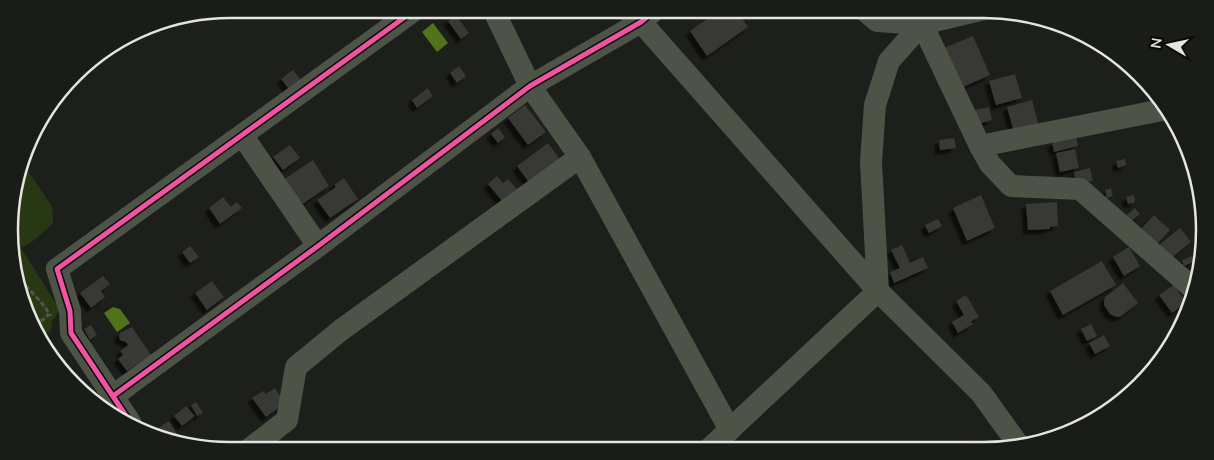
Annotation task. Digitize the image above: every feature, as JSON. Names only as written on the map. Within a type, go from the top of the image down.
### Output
[{"type":"street","points":[[125,415],[71,333],[70,311],[57,269],[404,18]]},
{"type":"street","points":[[497,18],[530,86],[580,157],[730,430]]},
{"type":"street","points":[[113,396],[318,246],[530,86],[633,18]]},
{"type":"street","points":[[645,18],[878,291],[981,393],[1015,440]]},
{"type":"street","points":[[874,18],[877,21],[922,24],[947,18]]},
{"type":"street","points":[[717,442],[878,291],[872,162],[875,105],[890,61],[922,24],[936,18]]},
{"type":"street","points":[[922,24],[980,146],[990,164],[1011,186],[1080,189],[1189,285]]},
{"type":"street","points":[[980,146],[1160,110]]},
{"type":"street","points":[[242,135],[318,246]]},
{"type":"street","points":[[259,442],[287,420],[296,367],[341,330],[580,157]]},
{"type":"path","points":[[25,285],[49,314],[71,333]]},
{"type":"path","points":[[38,321],[43,320],[49,314]]},
{"type":"shaded area","points":[[433,23],[448,43],[437,52],[422,32]]},
{"type":"shaded area","points":[[27,169],[52,206],[53,223],[36,239],[21,248],[60,310],[52,321],[51,331],[45,334],[39,324],[25,285],[19,258],[19,202]]},
{"type":"shaded area","points":[[113,307],[120,309],[130,323],[117,332],[104,313]]},
{"type":"building","points":[[452,18],[458,18],[469,33],[461,39],[448,21]]},
{"type":"building","points":[[708,18],[742,18],[748,27],[707,56],[690,31]]},
{"type":"building","points":[[973,36],[990,75],[961,88],[944,48]]},
{"type":"building","points":[[459,66],[466,76],[457,83],[450,73]]},
{"type":"building","points":[[293,70],[301,80],[289,89],[281,79]]},
{"type":"building","points":[[1015,74],[1022,98],[996,105],[989,81]]},
{"type":"building","points":[[428,88],[433,96],[417,108],[412,100]]},
{"type":"building","points":[[1032,100],[1040,129],[1015,136],[1007,107]]},
{"type":"building","points":[[525,105],[546,132],[528,145],[508,118]]},
{"type":"building","points":[[989,107],[992,120],[975,125],[971,111]]},
{"type":"building","points":[[498,128],[505,137],[498,143],[491,134]]},
{"type":"building","points":[[1076,137],[1078,146],[1054,152],[1052,142]]},
{"type":"building","points":[[954,138],[956,148],[940,150],[939,140]]},
{"type":"building","points":[[548,143],[562,162],[530,184],[517,166]]},
{"type":"building","points":[[290,145],[300,158],[283,170],[273,157]]},
{"type":"building","points":[[1075,149],[1079,168],[1060,172],[1056,153]]},
{"type":"building","points":[[1125,159],[1126,165],[1118,168],[1116,161]]},
{"type":"building","points":[[313,160],[329,186],[301,205],[284,179]]},
{"type":"building","points":[[1090,168],[1093,181],[1076,184],[1074,172]]},
{"type":"building","points":[[497,176],[503,183],[508,179],[517,189],[502,201],[488,184]]},
{"type":"building","points":[[344,178],[358,199],[330,218],[317,200],[336,187],[334,185]]},
{"type":"building","points":[[1111,188],[1113,196],[1107,198],[1105,190]]},
{"type":"building","points":[[981,195],[995,228],[967,241],[953,208]]},
{"type":"building","points":[[1134,195],[1135,202],[1128,204],[1126,197]]},
{"type":"building","points":[[223,197],[231,207],[237,202],[242,208],[220,224],[209,208]]},
{"type":"building","points":[[1057,202],[1058,226],[1050,227],[1050,229],[1028,230],[1026,204]]},
{"type":"building","points":[[1135,208],[1140,214],[1129,223],[1124,217]]},
{"type":"building","points":[[1154,215],[1170,230],[1156,245],[1140,230]]},
{"type":"building","points":[[938,219],[942,226],[929,233],[925,225]]},
{"type":"building","points":[[1180,228],[1191,242],[1170,259],[1159,245]]},
{"type":"building","points":[[902,245],[910,263],[923,257],[928,268],[894,283],[890,272],[900,268],[891,250]]},
{"type":"building","points":[[190,246],[199,257],[190,263],[182,252]]},
{"type":"building","points":[[1129,247],[1140,266],[1124,276],[1113,257]]},
{"type":"building","points":[[1192,256],[1194,260],[1184,266],[1182,260]]},
{"type":"building","points":[[1102,261],[1116,285],[1063,315],[1050,291]]},
{"type":"building","points":[[103,276],[110,284],[101,291],[105,297],[91,308],[80,293]]},
{"type":"building","points":[[212,281],[224,297],[207,310],[195,293]]},
{"type":"building","points":[[1123,283],[1138,303],[1120,317],[1116,317],[1110,314],[1104,305],[1104,301],[1105,297]]},
{"type":"building","points":[[1174,285],[1184,300],[1182,306],[1172,313],[1159,295]]},
{"type":"building","points":[[966,295],[979,317],[971,321],[973,324],[958,333],[952,322],[964,315],[956,301]]},
{"type":"building","points":[[1091,324],[1097,336],[1087,341],[1081,329]]},
{"type":"building","points":[[91,325],[97,335],[90,340],[84,329]]},
{"type":"building","points":[[132,327],[151,355],[127,371],[118,359],[123,355],[120,351],[128,345],[120,340],[119,337],[120,333]]},
{"type":"building","points":[[1104,335],[1110,346],[1095,354],[1089,343]]},
{"type":"building","points":[[275,388],[285,403],[266,417],[252,398],[263,391],[266,394]]},
{"type":"building","points":[[196,402],[203,413],[197,416],[191,405]]},
{"type":"building","points":[[186,406],[195,416],[182,426],[174,416]]},
{"type":"building","points":[[169,421],[178,436],[162,431],[157,429]]},
{"type":"cycle path","points":[[125,415],[71,333],[70,311],[57,269],[404,18]]},
{"type":"cycle path","points":[[113,396],[318,246],[530,86],[646,18]]}]
